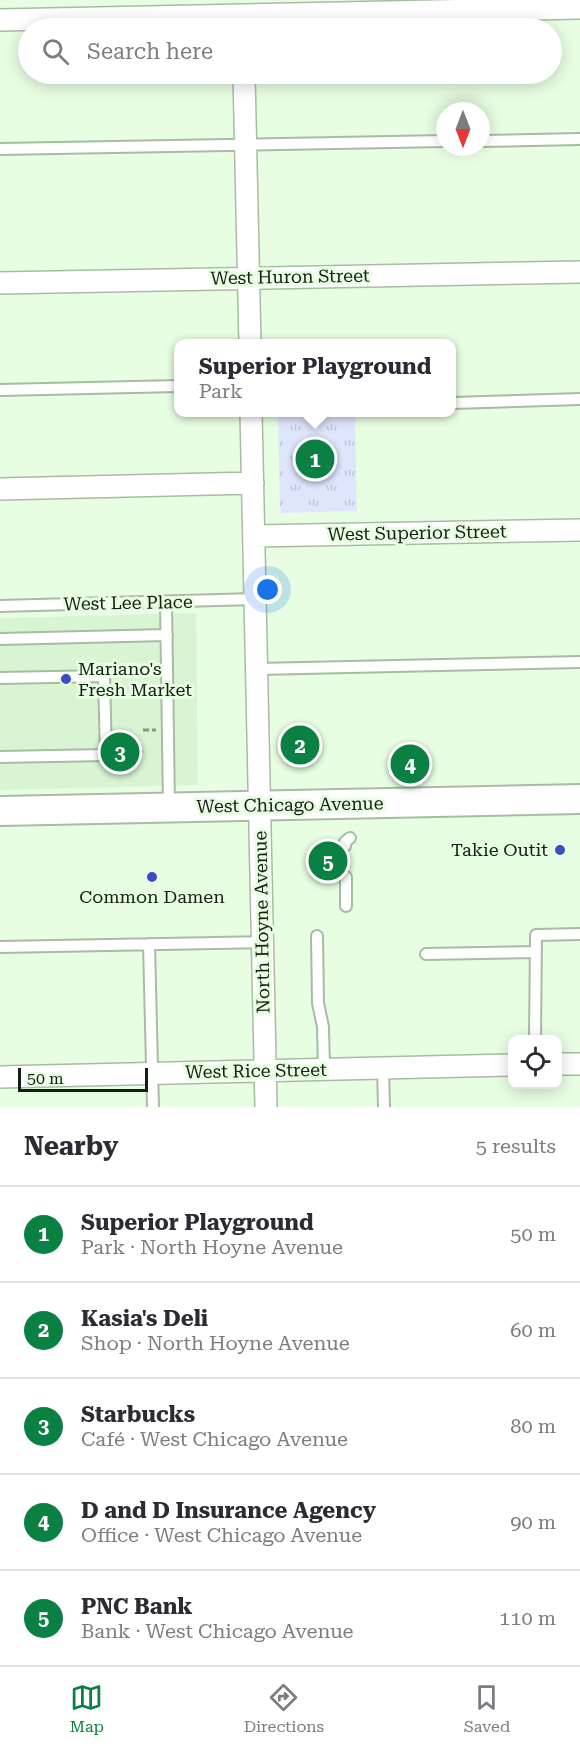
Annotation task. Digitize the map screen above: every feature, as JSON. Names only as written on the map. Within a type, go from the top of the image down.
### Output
[{"type":"main road","name":"West Chicago Avenue","points":[[0,811],[580,799]]},
{"type":"street","points":[[81,18],[580,8]]},
{"type":"street","points":[[0,20],[18,20]]},
{"type":"street","points":[[244,84],[250,339]]},
{"type":"street","name":"West Huron Street","points":[[0,283],[580,272]]},
{"type":"street","name":"North Hoyne Avenue","points":[[251,417],[267,1107]]},
{"type":"street","points":[[0,489],[253,483]]},
{"type":"street","name":"West Superior Street","points":[[254,536],[580,530]]},
{"type":"street","points":[[562,1064],[580,1064]]},
{"type":"street","name":"West Rice Street","points":[[0,1077],[508,1065]]},
{"type":"lane","points":[[490,141],[580,139]]},
{"type":"lane","points":[[0,149],[436,141]]},
{"type":"lane","points":[[0,390],[174,386]]},
{"type":"lane","points":[[456,403],[580,399]]},
{"type":"lane","name":"West Lee Place","points":[[0,606],[255,599]]},
{"type":"lane","points":[[166,602],[169,807]]},
{"type":"lane","points":[[0,639],[167,635]]},
{"type":"lane","points":[[257,669],[580,662]]},
{"type":"lane","points":[[0,678],[104,676],[106,755],[0,757]]},
{"type":"lane","points":[[346,876],[346,906]]},
{"type":"lane","points":[[535,1035],[536,935],[580,934]]},
{"type":"lane","points":[[317,936],[318,1003],[323,1027],[324,1069]]},
{"type":"lane","points":[[0,947],[263,942]]},
{"type":"lane","points":[[149,944],[153,1107]]},
{"type":"lane","points":[[426,954],[536,952]]},
{"type":"lane","points":[[383,1068],[384,1107]]},
{"type":"shaded area","points":[[196,613],[198,785],[0,790],[0,618]]},
{"type":"green space","points":[[278,417],[355,417],[357,511],[280,513]]},
{"type":"place","name":"Superior Playground","points":[[315,459]]},
{"type":"place","name":"Mariano's Fresh Market","points":[[66,679]]},
{"type":"place","name":"Kasia's Deli","points":[[300,745]]},
{"type":"place","name":"Starbucks","points":[[120,752]]},
{"type":"place","name":"D and D Insurance Agency","points":[[410,764]]},
{"type":"place","name":"Takie Outit","points":[[560,850]]},
{"type":"place","name":"PNC Bank","points":[[328,861]]},
{"type":"place","name":"Common Damen","points":[[152,877]]}]
